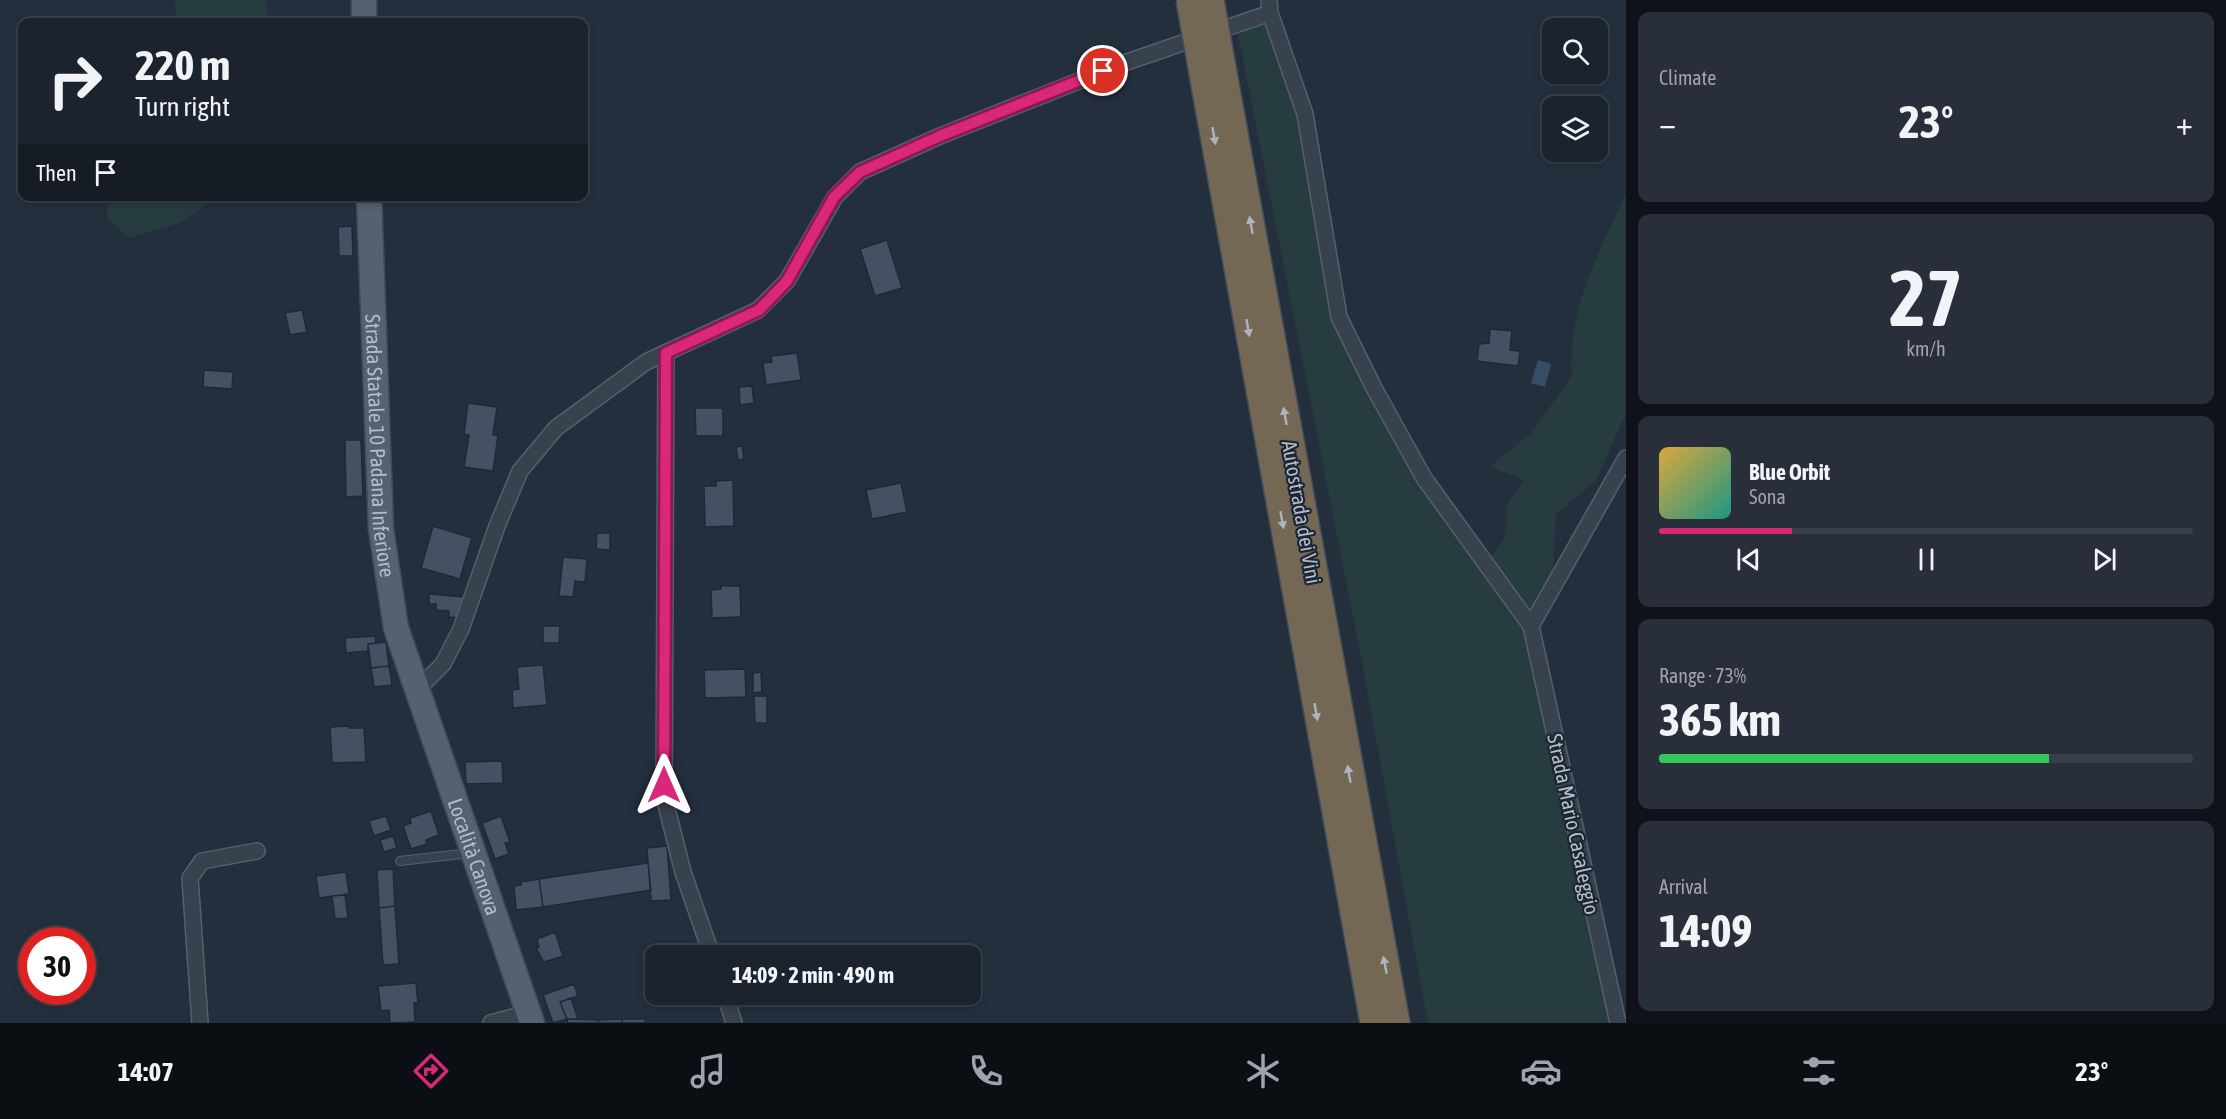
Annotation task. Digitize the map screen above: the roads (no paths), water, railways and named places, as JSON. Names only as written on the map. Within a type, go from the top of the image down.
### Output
[{"type":"highway","name":"Autostrada dei Vini","points":[[1190,0],[1213,76],[1396,1023]]},
{"type":"highway","name":"Autostrada dei Vini","points":[[1210,0],[1213,76],[1374,1023]]},
{"type":"main road","points":[[364,0],[364,18]]},
{"type":"main road","name":"Strada Statale 10 Padana Inferiore","points":[[369,201],[381,529],[396,628],[416,691]]},
{"type":"main road","name":"Località Canova","points":[[416,691],[529,1016]]},
{"type":"street","points":[[416,691],[443,664],[461,629],[497,526],[520,471],[556,428],[646,362],[759,310],[787,281],[834,197],[860,172],[940,136],[1270,6],[1305,114],[1339,317],[1374,388],[1424,478],[1532,626],[1626,459]]},
{"type":"street","points":[[666,353],[664,797],[683,872],[708,945]]},
{"type":"street","name":"Strada Mario Casaleggio","points":[[1532,626],[1617,1023]]},
{"type":"street","points":[[200,1023],[190,878],[202,861],[257,851]]},
{"type":"street","points":[[728,1005],[734,1023]]},
{"type":"street","points":[[491,1023],[529,1016]]},
{"type":"lane","points":[[400,861],[472,853]]},
{"type":"water","points":[[1538,360],[1551,364],[1545,387],[1531,383]]}]
